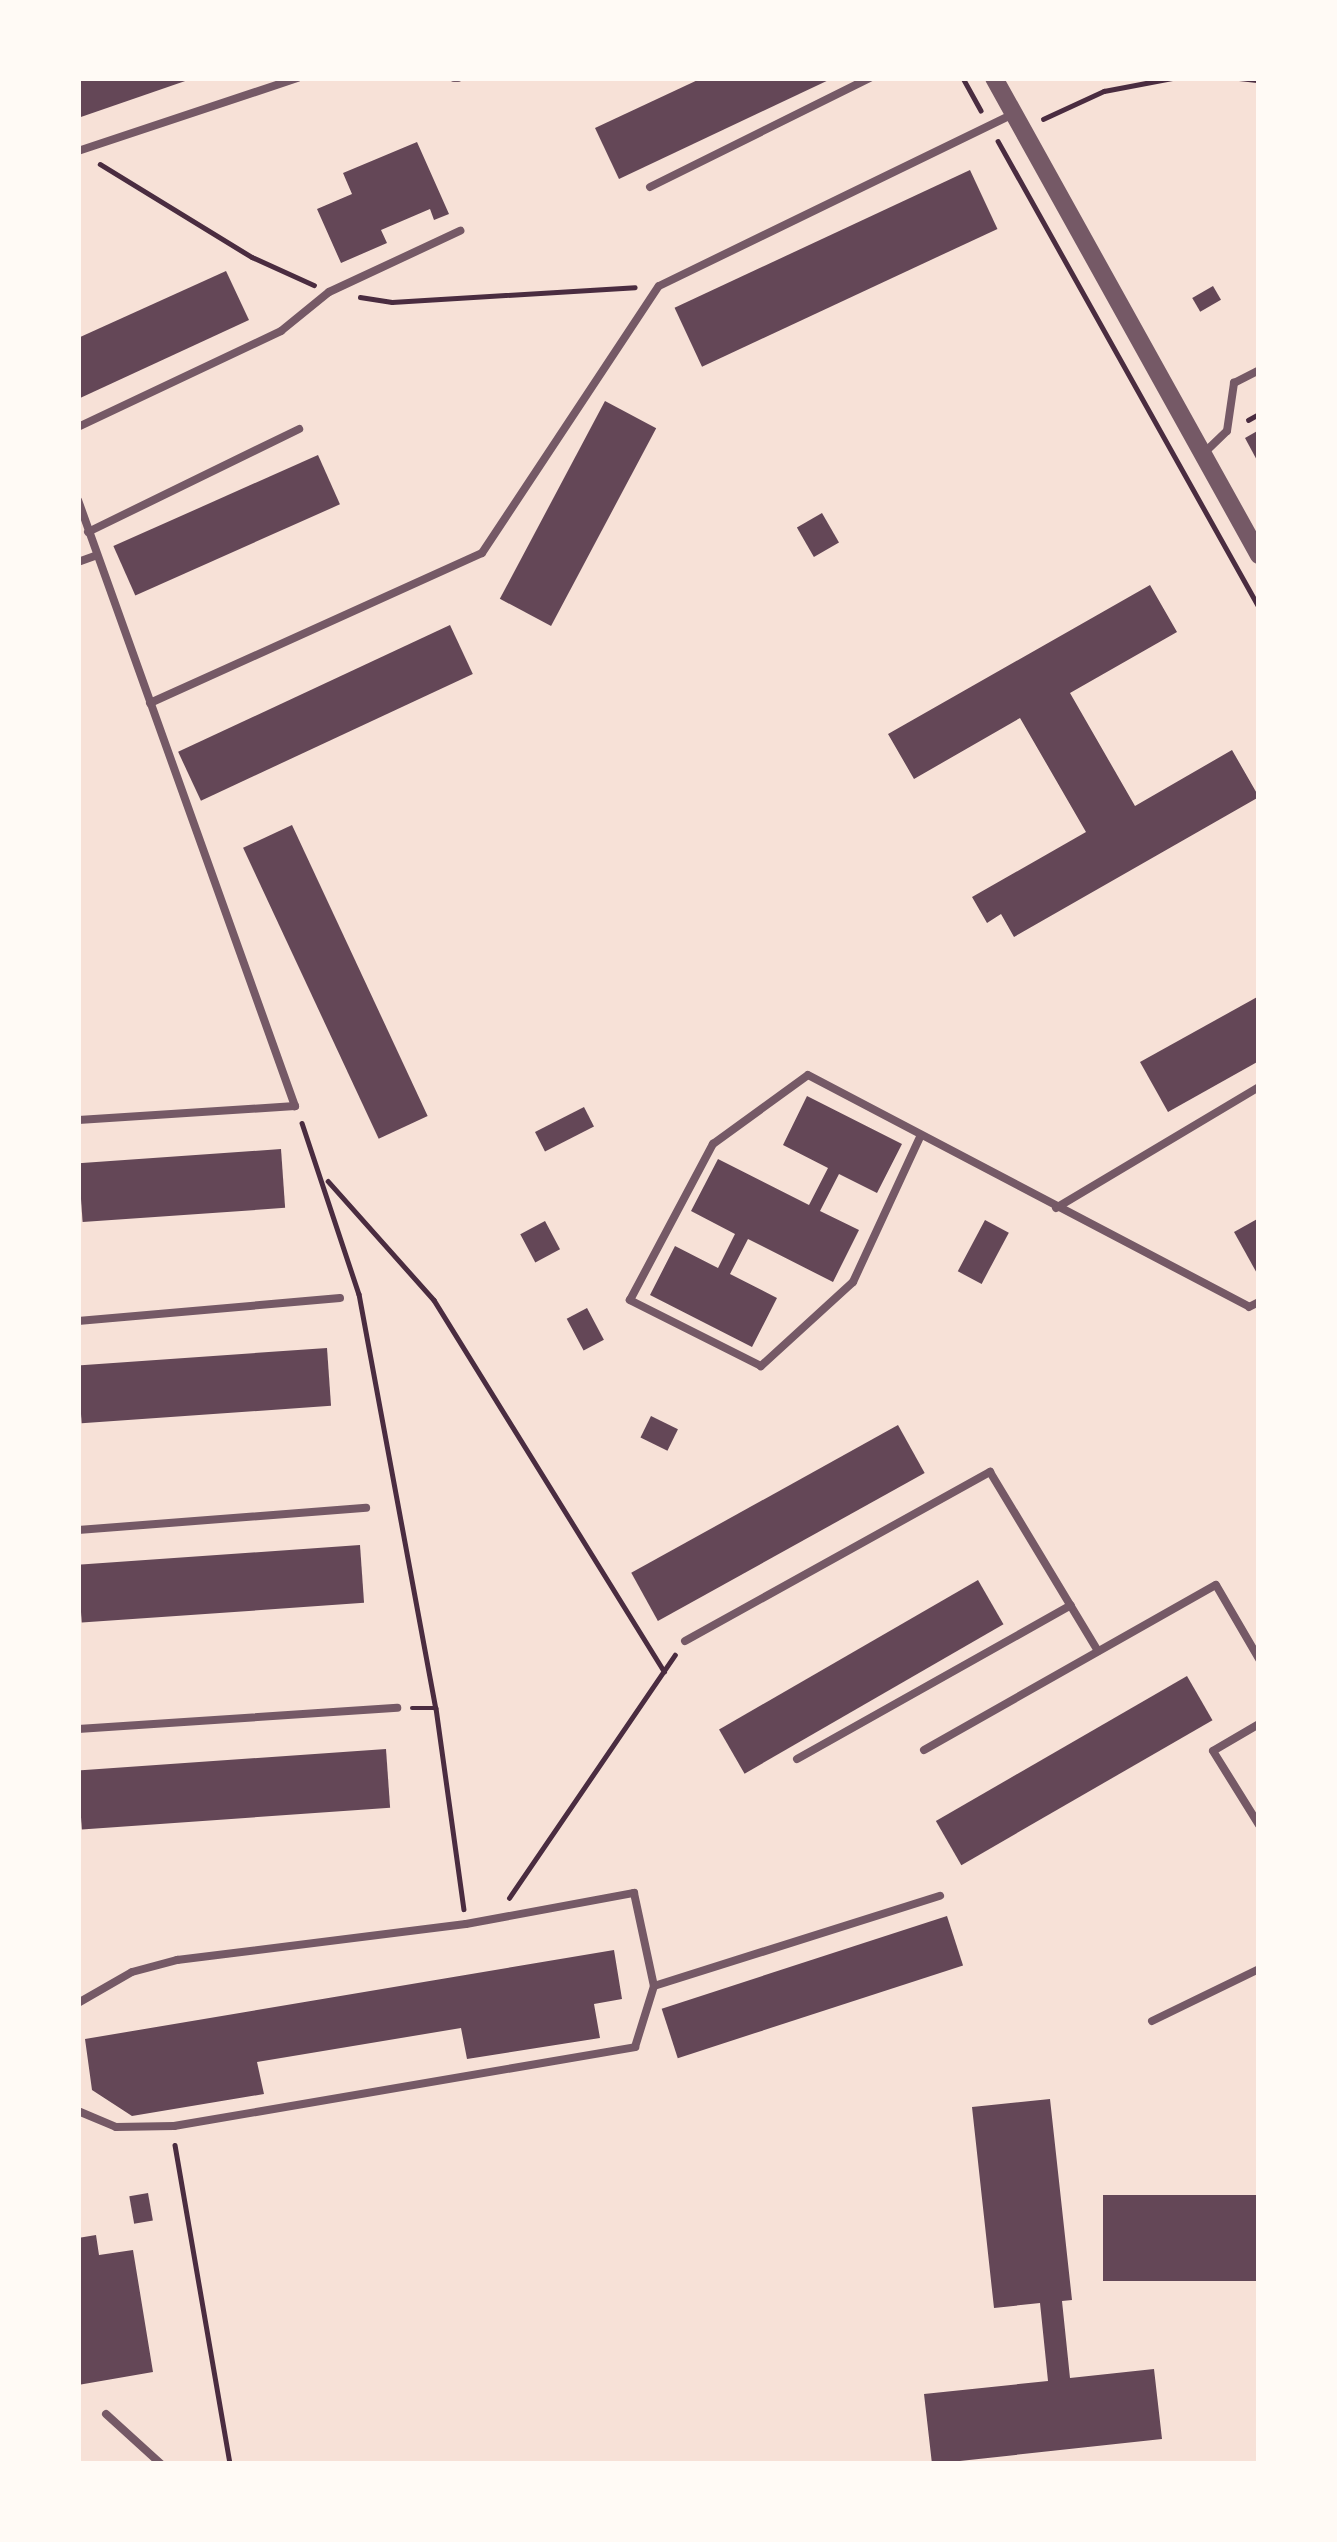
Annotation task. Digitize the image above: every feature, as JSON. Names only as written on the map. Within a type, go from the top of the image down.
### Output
[{"type":"street","points":[[994,78],[1259,555]]},
{"type":"lane","points":[[78,151],[298,78]]},
{"type":"lane","points":[[650,188],[870,78]]},
{"type":"lane","points":[[150,703],[482,553],[659,286],[990,125],[1018,121]]},
{"type":"lane","points":[[78,428],[281,331],[329,292],[460,232]]},
{"type":"lane","points":[[1202,455],[1226,431],[1234,383],[1259,370]]},
{"type":"lane","points":[[88,532],[299,429]]},
{"type":"lane","points":[[78,500],[295,1106],[78,1120]]},
{"type":"lane","points":[[78,562],[97,555]]},
{"type":"lane","points":[[920,1137],[853,1282],[761,1366],[630,1300],[713,1144],[808,1075],[1054,1209],[1249,1307],[1259,1302]]},
{"type":"lane","points":[[1054,1209],[1259,1087]]},
{"type":"lane","points":[[78,1321],[340,1298]]},
{"type":"lane","points":[[685,1640],[990,1472],[1099,1652]]},
{"type":"lane","points":[[78,1530],[366,1508]]},
{"type":"lane","points":[[924,1750],[1216,1585],[1259,1659]]},
{"type":"lane","points":[[797,1759],[1071,1605]]},
{"type":"lane","points":[[78,1729],[397,1708]]},
{"type":"lane","points":[[1259,1724],[1213,1751],[1259,1825]]},
{"type":"lane","points":[[78,2003],[132,1972],[177,1960],[466,1924],[634,1893],[654,1986],[635,2047],[174,2126],[116,2127],[78,2111]]},
{"type":"lane","points":[[654,1986],[940,1896]]},
{"type":"lane","points":[[1152,2021],[1259,1969]]},
{"type":"lane","points":[[106,2414],[161,2464]]},
{"type":"path","points":[[963,78],[1259,607]]},
{"type":"path","points":[[1018,121],[1104,92],[1172,78]]},
{"type":"path","points":[[1239,78],[1259,80]]},
{"type":"path","points":[[295,1106],[324,1177],[359,1294],[436,1708],[466,1924]]},
{"type":"path","points":[[324,1177],[434,1300],[664,1671],[495,1919]]},
{"type":"path","points":[[174,2126],[230,2464]]},
{"type":"building","points":[[78,78],[191,78],[191,79],[78,118]]},
{"type":"building","points":[[702,78],[833,78],[619,179],[595,128]]},
{"type":"building","points":[[417,142],[449,214],[434,220],[430,209],[381,230],[387,243],[341,263],[317,209],[352,194],[343,173]]},
{"type":"building","points":[[970,170],[997,229],[702,367],[675,308]]},
{"type":"building","points":[[226,271],[249,320],[78,399],[78,338]]},
{"type":"building","points":[[1213,286],[1221,300],[1200,312],[1192,298]]},
{"type":"building","points":[[605,401],[656,428],[551,626],[500,599]]},
{"type":"building","points":[[1259,430],[1259,464],[1245,438]]},
{"type":"building","points":[[318,455],[340,504],[135,595],[113,546]]},
{"type":"building","points":[[822,513],[839,542],[814,557],[797,528]]},
{"type":"building","points":[[1150,585],[1177,632],[1070,693],[1135,806],[1232,750],[1259,797],[1014,937],[1001,914],[987,923],[972,897],[1086,832],[1020,718],[914,779],[888,734]]},
{"type":"building","points":[[450,625],[473,674],[201,801],[178,752]]},
{"type":"building","points":[[292,825],[428,1116],[379,1139],[243,848]]},
{"type":"building","points":[[1259,996],[1259,1061],[1168,1112],[1140,1062]]},
{"type":"building","points":[[807,1096],[902,1144],[877,1193],[839,1174],[820,1211],[859,1230],[833,1282],[748,1239],[730,1274],[777,1298],[752,1347],[650,1295],[675,1246],[718,1268],[735,1234],[691,1211],[718,1159],[809,1205],[828,1168],[783,1145]]},
{"type":"building","points":[[584,1107],[594,1127],[545,1152],[535,1132]]},
{"type":"building","points":[[281,1149],[285,1208],[83,1222],[78,1163]]},
{"type":"building","points":[[1259,1218],[1259,1277],[1234,1232]]},
{"type":"building","points":[[985,1220],[1009,1233],[982,1284],[958,1271]]},
{"type":"building","points":[[545,1221],[560,1249],[535,1262],[520,1234]]},
{"type":"building","points":[[587,1308],[604,1340],[584,1351],[567,1319]]},
{"type":"building","points":[[327,1348],[331,1406],[82,1423],[78,1365]]},
{"type":"building","points":[[651,1416],[678,1429],[667,1451],[640,1438]]},
{"type":"building","points":[[898,1425],[925,1473],[658,1621],[631,1573]]},
{"type":"building","points":[[360,1545],[364,1603],[82,1623],[78,1565]]},
{"type":"building","points":[[978,1580],[1003,1624],[745,1774],[719,1730]]},
{"type":"building","points":[[1187,1676],[1212,1720],[961,1865],[936,1821]]},
{"type":"building","points":[[386,1749],[390,1808],[82,1829],[78,1771]]},
{"type":"building","points":[[947,1916],[963,1965],[678,2058],[662,2009]]},
{"type":"building","points":[[614,1950],[622,1999],[594,2004],[600,2038],[467,2059],[461,2028],[257,2062],[264,2094],[132,2116],[92,2090],[85,2039]]},
{"type":"building","points":[[1050,2099],[1072,2300],[1062,2301],[1070,2378],[1154,2369],[1162,2439],[932,2464],[924,2394],[1048,2381],[1040,2303],[994,2308],[972,2107]]},
{"type":"building","points":[[148,2193],[153,2221],[134,2224],[129,2196]]},
{"type":"building","points":[[1103,2195],[1259,2195],[1259,2281],[1103,2281]]},
{"type":"building","points":[[96,2235],[99,2255],[133,2250],[153,2372],[78,2385],[78,2238]]}]
